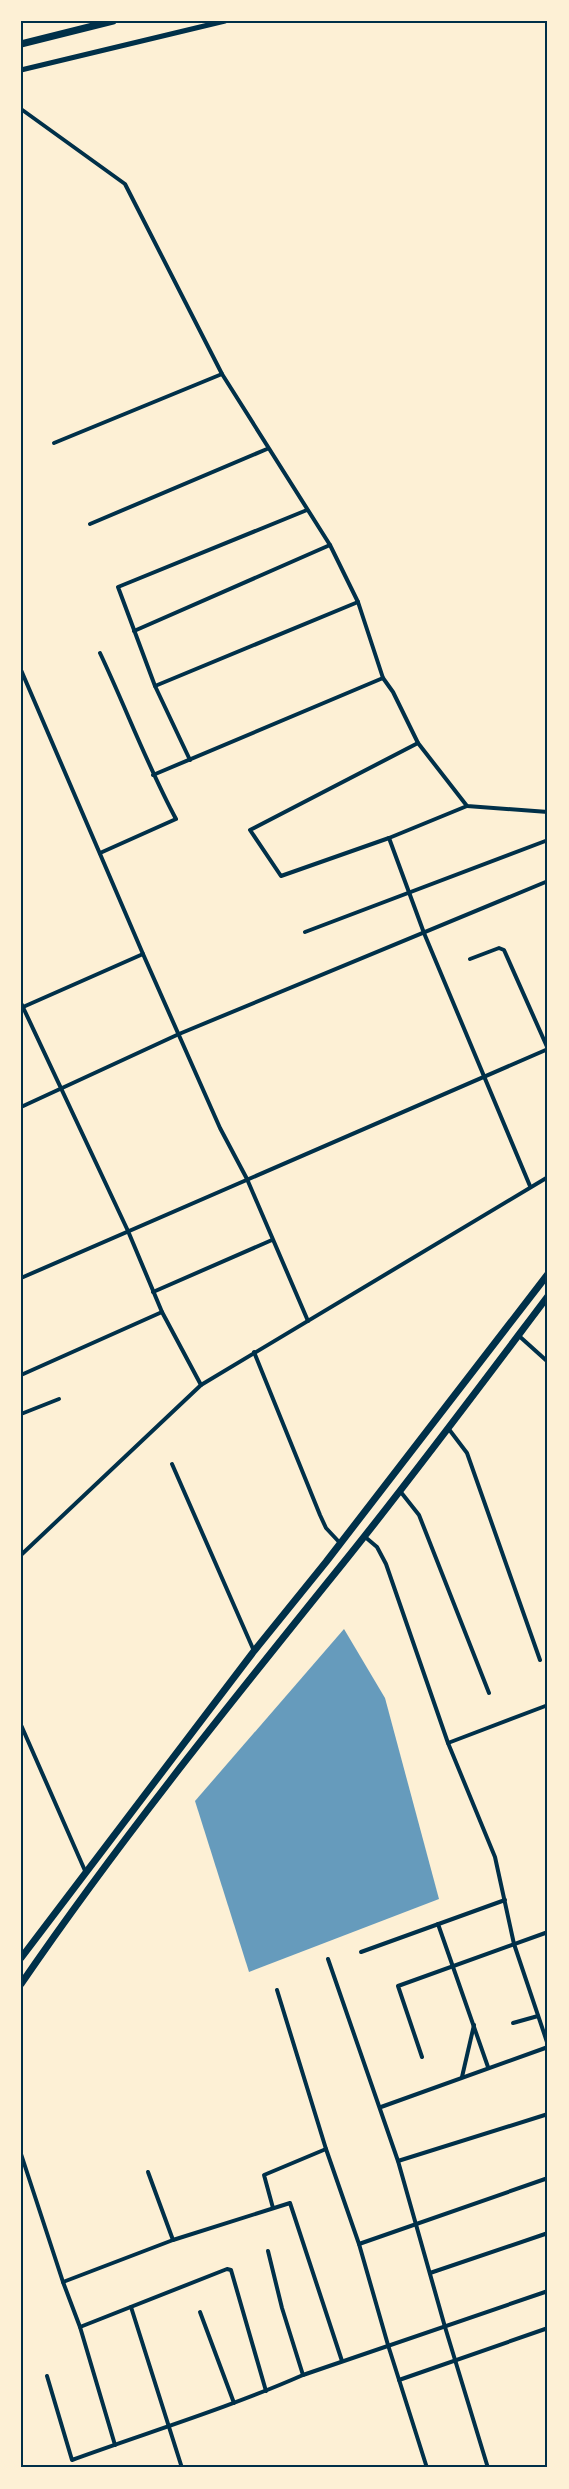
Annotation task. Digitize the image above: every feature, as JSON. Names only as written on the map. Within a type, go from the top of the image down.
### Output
[{"type":"highway","points":[[21,44],[113,21]]},
{"type":"highway","points":[[21,1958],[254,1651],[548,1274]]},
{"type":"highway","points":[[21,1984],[92,1884],[167,1784],[261,1663],[400,1491],[548,1296]]},
{"type":"street","points":[[21,70],[225,21]]},
{"type":"street","points":[[21,109],[126,184],[222,374],[267,449],[330,545],[358,602],[383,678],[393,692],[418,743],[466,806]]},
{"type":"street","points":[[54,442],[222,374]]},
{"type":"street","points":[[90,524],[267,449]]},
{"type":"street","points":[[190,760],[155,686],[118,587],[307,510]]},
{"type":"street","points":[[134,631],[330,545]]},
{"type":"street","points":[[155,686],[358,602]]},
{"type":"street","points":[[100,653],[121,697],[153,775],[176,819],[100,853]]},
{"type":"street","points":[[21,670],[143,954],[220,1128],[247,1179],[308,1321]]},
{"type":"street","points":[[153,775],[383,678]]},
{"type":"street","points":[[418,743],[250,830],[281,876],[389,838],[466,806],[548,812]]},
{"type":"street","points":[[389,838],[424,933],[530,1186]]},
{"type":"street","points":[[304,932],[548,840]]},
{"type":"street","points":[[21,1107],[179,1034],[548,881]]},
{"type":"street","points":[[21,1278],[484,1075],[548,1049],[504,950],[499,948],[470,958]]},
{"type":"street","points":[[143,954],[22,1005],[128,1231],[162,1312],[201,1385]]},
{"type":"street","points":[[21,1555],[201,1385],[530,1186],[548,1177]]},
{"type":"street","points":[[153,1292],[272,1240]]},
{"type":"street","points":[[21,1375],[162,1312]]},
{"type":"street","points":[[518,1335],[548,1362]]},
{"type":"street","points":[[254,1352],[320,1515],[326,1528],[340,1543]]},
{"type":"street","points":[[21,1414],[59,1399]]},
{"type":"street","points":[[448,1428],[467,1453],[540,1660]]},
{"type":"street","points":[[172,1464],[254,1651]]},
{"type":"street","points":[[400,1491],[418,1515],[489,1692]]},
{"type":"street","points":[[364,1536],[376,1547],[386,1564],[448,1743],[495,1857],[514,1944],[548,2046],[381,2107]]},
{"type":"street","points":[[448,1743],[548,1705]]},
{"type":"street","points":[[21,1725],[86,1873]]},
{"type":"street","points":[[360,1952],[505,1900]]},
{"type":"street","points":[[438,1924],[475,2024],[488,2067]]},
{"type":"street","points":[[422,2057],[398,1986],[548,1932]]},
{"type":"street","points":[[328,1959],[381,2107],[398,2161],[445,2327],[488,2468]]},
{"type":"street","points":[[277,1990],[326,2149],[359,2244],[388,2345],[427,2468]]},
{"type":"street","points":[[513,2023],[538,2016]]},
{"type":"street","points":[[462,2076],[475,2024]]},
{"type":"street","points":[[398,2161],[548,2114]]},
{"type":"street","points":[[274,2208],[264,2175],[326,2149]]},
{"type":"street","points":[[21,2154],[63,2282],[80,2327],[115,2445]]},
{"type":"street","points":[[148,2172],[173,2240]]},
{"type":"street","points":[[359,2244],[548,2178]]},
{"type":"street","points":[[63,2282],[173,2240],[290,2203],[342,2361]]},
{"type":"street","points":[[430,2272],[548,2233]]},
{"type":"street","points":[[268,2251],[282,2308],[303,2374]]},
{"type":"street","points":[[80,2327],[227,2269],[231,2270],[266,2391]]},
{"type":"street","points":[[48,2376],[72,2460],[169,2428],[266,2391],[303,2374],[548,2291]]},
{"type":"street","points":[[131,2307],[182,2468]]},
{"type":"street","points":[[200,2312],[234,2403]]},
{"type":"street","points":[[399,2380],[548,2328]]},
{"type":"water","points":[[344,1629],[385,1698],[439,1899],[249,1972],[195,1801]]}]
